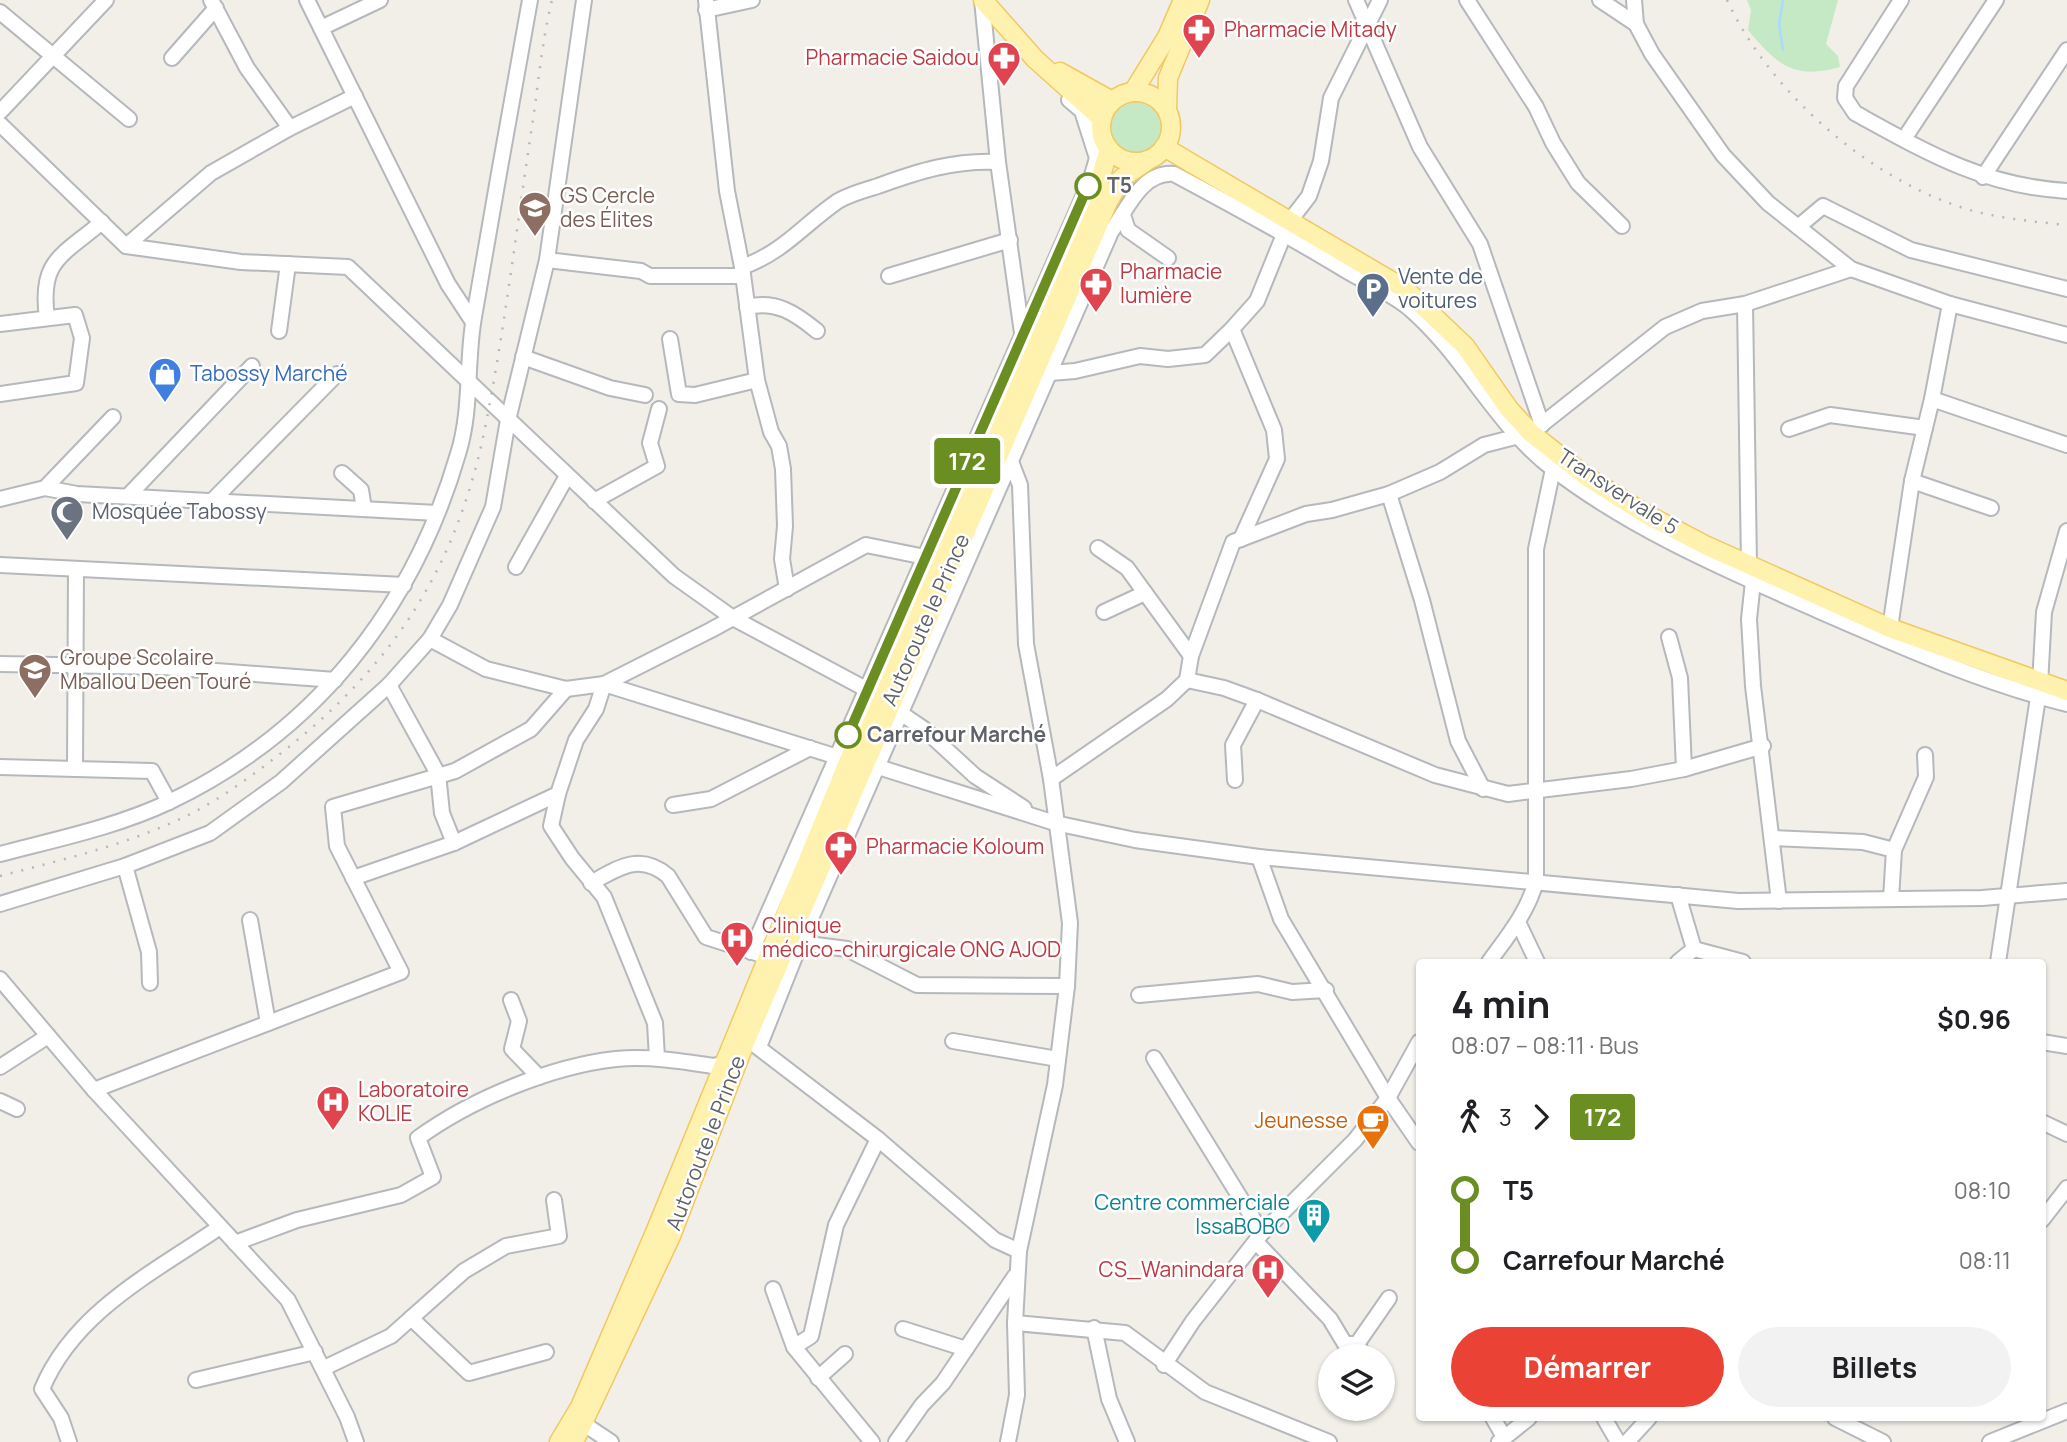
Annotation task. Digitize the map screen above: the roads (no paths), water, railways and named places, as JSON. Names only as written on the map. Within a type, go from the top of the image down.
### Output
[{"type":"main road","points":[[983,0],[1035,60],[1102,119]]},
{"type":"main road","points":[[1000,0],[1023,37],[1054,69],[1112,101]]},
{"type":"main road","points":[[1133,92],[1167,37],[1183,0]]},
{"type":"main road","points":[[1167,110],[1153,96],[1133,92],[1112,101],[1102,119],[1101,130],[1109,149],[1127,160],[1148,160],[1164,147],[1171,129],[1167,110],[1168,78],[1200,0]]},
{"type":"main road","name":"Transvervale 5","points":[[1164,147],[1287,228],[1405,289],[1465,346],[1509,409],[1529,432],[1587,477],[1644,513],[1752,571],[2039,690],[2067,691]]},
{"type":"main road","name":"Autoroute le Prince","points":[[559,1442],[580,1407],[656,1230],[722,1064],[759,954],[857,762],[884,701],[1109,149]]},
{"type":"main road","name":"Autoroute le Prince","points":[[884,701],[1006,457],[1068,313],[1117,186],[1122,178],[1148,160]]},
{"type":"main road","name":"Autoroute le Prince","points":[[575,1442],[671,1236],[753,1044],[857,762]]},
{"type":"street","points":[[7,0],[0,11],[129,119]]},
{"type":"street","points":[[0,113],[106,0]]},
{"type":"street","points":[[307,0],[449,284],[473,322]]},
{"type":"street","points":[[321,28],[380,0]]},
{"type":"street","points":[[0,854],[96,829],[169,802],[224,771],[274,736],[335,680],[371,639],[404,585],[437,513],[459,452],[470,381],[473,322],[530,0]]},
{"type":"street","points":[[0,904],[125,866],[217,828],[281,782],[389,685],[430,639],[450,605],[493,507],[508,420],[547,260],[584,0]]},
{"type":"street","points":[[752,0],[706,5],[727,191],[757,380],[771,432],[779,446],[783,468],[785,526],[782,559],[787,589]]},
{"type":"street","points":[[983,0],[998,162],[1022,334]]},
{"type":"street","points":[[1356,0],[1420,147],[1480,244],[1529,432],[1553,469],[1624,516],[1752,571],[1907,649],[2039,690],[2067,704]]},
{"type":"street","points":[[1050,373],[1140,356],[1168,359],[1205,355],[1257,301],[1287,228],[1309,196],[1321,161],[1331,98],[1380,0]]},
{"type":"street","points":[[1467,0],[1536,107],[1553,143],[1578,183],[1622,226]]},
{"type":"street","points":[[1600,0],[1636,24]]},
{"type":"street","points":[[1634,0],[1636,24],[1653,54],[1723,155],[1768,203],[1851,269],[1950,304],[2067,335]]},
{"type":"street","points":[[1901,0],[1846,86],[1845,98],[1855,113],[1951,165],[1983,177],[2027,189],[2067,191]]},
{"type":"street","points":[[1904,139],[1996,0]]},
{"type":"street","points":[[172,58],[213,4],[247,68],[290,128]]},
{"type":"street","points":[[1983,177],[2067,50]]},
{"type":"street","points":[[1018,1251],[995,1240],[878,1139],[753,1044],[802,939],[857,762],[884,701],[925,557],[1022,334],[1080,218],[1097,158],[1082,111],[1036,71],[1035,60]]},
{"type":"street","points":[[126,246],[211,173],[290,128],[355,96]]},
{"type":"street","points":[[0,124],[126,246],[241,262],[348,267],[674,576],[733,618],[884,701],[975,776],[1032,814]]},
{"type":"street","points":[[547,260],[641,271],[650,276],[741,271],[775,252],[848,197],[929,167],[967,161],[998,162]]},
{"type":"street","points":[[1008,1442],[1017,1395],[1015,1323],[1018,1251],[1058,1059],[1067,986],[1070,923],[1051,779],[1026,645],[1020,485],[1006,457],[1050,373],[1068,313],[1111,232],[1149,178],[1161,173],[1174,174],[1287,228]]},
{"type":"street","points":[[1798,227],[1823,206],[1911,250],[2067,289]]},
{"type":"street","points":[[1123,215],[1128,230],[1168,258]]},
{"type":"street","points":[[47,318],[43,291],[50,265],[102,222]]},
{"type":"street","points":[[889,276],[1010,240]]},
{"type":"street","points":[[279,331],[288,264]]},
{"type":"street","points":[[1051,779],[1167,699],[1187,680],[1191,656],[1233,542],[1306,514],[1332,510],[1390,494],[1440,472],[1484,445],[1529,432],[1665,327],[1702,311],[1745,304],[1851,269]]},
{"type":"street","points":[[747,307],[762,304],[791,311],[817,331]]},
{"type":"street","points":[[1745,304],[1752,571],[1749,620],[1753,686],[1763,746],[1779,901]]},
{"type":"street","points":[[1890,628],[1912,481],[1932,399],[1950,304]]},
{"type":"street","points":[[0,324],[75,315],[82,338],[76,383],[0,394]]},
{"type":"street","points":[[1232,329],[1274,429],[1277,459],[1241,539]]},
{"type":"street","points":[[670,339],[679,394],[695,395],[757,380]]},
{"type":"street","points":[[523,357],[610,388],[645,395]]},
{"type":"street","points":[[128,496],[252,366]]},
{"type":"street","points":[[213,500],[337,374]]},
{"type":"street","points":[[1932,399],[2067,445]]},
{"type":"street","points":[[594,501],[657,466],[650,443],[659,409]]},
{"type":"street","points":[[1789,429],[1830,415],[1924,428]]},
{"type":"street","points":[[45,488],[113,417]]},
{"type":"street","points":[[1491,959],[1518,922],[1532,896],[1536,881],[1536,550],[1553,469]]},
{"type":"street","points":[[342,473],[362,490],[364,509]]},
{"type":"street","points":[[516,567],[567,476]]},
{"type":"street","points":[[1912,481],[1991,508]]},
{"type":"street","points":[[0,499],[45,488],[77,494],[437,513]]},
{"type":"street","points":[[1390,494],[1422,600],[1458,741],[1483,789]]},
{"type":"street","points":[[1998,959],[2039,690],[2044,612],[2067,531]]},
{"type":"street","points":[[430,639],[486,669],[566,689],[604,684],[733,618],[866,545],[925,557]]},
{"type":"street","points":[[1098,548],[1127,568],[1191,656]]},
{"type":"street","points":[[0,565],[404,585]]},
{"type":"street","points":[[75,769],[76,570]]},
{"type":"street","points":[[1104,612],[1145,593]]},
{"type":"street","points":[[1669,637],[1680,677],[1685,769]]},
{"type":"street","points":[[0,663],[163,667],[335,680]]},
{"type":"street","points":[[1187,680],[1224,688],[1257,700],[1435,775],[1508,794],[1631,779],[1685,769],[1763,746]]},
{"type":"street","points":[[604,684],[1055,823],[1135,840],[1259,857],[1738,901],[2009,896],[2067,891]]},
{"type":"street","points":[[604,684],[596,709],[576,740],[558,794],[551,826],[609,908],[655,1023],[657,1058]]},
{"type":"street","points":[[389,685],[438,774],[442,813],[454,843]]},
{"type":"street","points":[[94,1090],[401,972],[337,846],[332,807],[455,771],[531,729],[566,689]]},
{"type":"street","points":[[1235,780],[1233,745],[1257,700]]},
{"type":"street","points":[[673,805],[711,799],[810,748]]},
{"type":"street","points":[[1891,899],[1894,850],[1926,777],[1925,755]]},
{"type":"street","points":[[0,767],[152,771],[169,802]]},
{"type":"street","points":[[353,878],[454,843],[558,794]]},
{"type":"street","points":[[1772,838],[1863,842],[1894,850]]},
{"type":"street","points":[[1259,857],[1281,919],[1326,990],[1388,1098],[1416,1139]]},
{"type":"street","points":[[591,883],[628,863],[640,862],[660,869],[668,876],[706,937],[759,954]]},
{"type":"street","points":[[125,866],[149,952],[150,983]]},
{"type":"street","points":[[1678,895],[1694,950]]},
{"type":"street","points":[[250,920],[268,1023]]},
{"type":"street","points":[[1518,922],[1536,959]]},
{"type":"street","points":[[802,939],[816,945],[847,948],[917,985],[1067,986]]},
{"type":"street","points":[[1682,959],[1694,950]]},
{"type":"street","points":[[1694,950],[1732,959]]},
{"type":"street","points":[[0,979],[94,1090],[288,1300],[324,1368],[356,1442]]},
{"type":"street","points":[[1139,995],[1258,984],[1292,992],[1326,990]]},
{"type":"street","points":[[510,1000],[519,1021],[513,1052],[539,1077]]},
{"type":"street","points":[[0,1067],[48,1036]]},
{"type":"street","points":[[953,1041],[1058,1059]]},
{"type":"street","points":[[2046,1043],[2067,1046]]},
{"type":"street","points":[[1164,1365],[1193,1321],[1259,1238],[1354,1140],[1388,1098],[1416,1047]]},
{"type":"street","points":[[234,1243],[297,1220],[401,1195],[433,1175],[418,1138],[495,1092],[539,1077],[615,1059],[657,1058],[713,1066],[722,1064]]},
{"type":"street","points":[[1154,1059],[1259,1238],[1330,1319],[1345,1344]]},
{"type":"street","points":[[0,1101],[17,1109]]},
{"type":"street","points":[[2046,1124],[2067,1134]]},
{"type":"street","points":[[794,1347],[811,1336],[836,1225],[878,1139]]},
{"type":"street","points":[[2046,1215],[2067,1188]]},
{"type":"street","points":[[324,1368],[391,1336],[464,1271],[506,1246],[559,1236],[554,1200]]},
{"type":"street","points":[[69,1442],[61,1418],[42,1389],[52,1366],[95,1313],[220,1227]]},
{"type":"street","points":[[896,1442],[966,1349],[1016,1274]]},
{"type":"street","points":[[773,1289],[794,1347],[872,1442]]},
{"type":"street","points":[[1363,1344],[1389,1298]]},
{"type":"street","points":[[411,1318],[469,1373],[545,1352]]},
{"type":"street","points":[[1015,1323],[1094,1328],[1125,1333],[1164,1365],[1205,1392],[1329,1442]]},
{"type":"street","points":[[1094,1328],[1109,1399],[1127,1442]]},
{"type":"street","points":[[903,1329],[966,1349]]},
{"type":"street","points":[[196,1380],[315,1352]]},
{"type":"street","points":[[818,1378],[845,1354]]},
{"type":"street","points":[[2046,1419],[2067,1411]]},
{"type":"street","points":[[1494,1421],[1501,1439],[1524,1421]]},
{"type":"street","points":[[1606,1421],[1618,1442]]},
{"type":"street","points":[[1628,1442],[1646,1421]]},
{"type":"street","points":[[1841,1421],[1883,1442]]},
{"type":"street","points":[[1990,1442],[2042,1421]]},
{"type":"street","points":[[584,1424],[611,1442]]},
{"type":"waterway","points":[[1783,0],[1779,24],[1783,50]]},
{"type":"railway","points":[[0,876],[136,837],[193,813],[219,798],[268,763],[320,720],[356,685],[388,648],[415,609],[439,567],[458,523],[474,475],[486,423],[552,0]]},
{"type":"railway","points":[[1727,0],[1746,35],[1770,69],[1830,132],[1865,158],[1901,181],[1939,199],[1977,212],[2067,225]]},
{"type":"place","name":"Pharmacie Mitady","points":[[1199,60]]},
{"type":"place","name":"Pharmacie Saidou","points":[[1004,88]]},
{"type":"place","name":"T5","points":[[1088,186]]},
{"type":"place","name":"GS Cercle des Élites","points":[[535,238]]},
{"type":"place","name":"Pharmacie lumière","points":[[1096,314]]},
{"type":"place","name":"Vente de voitures","points":[[1373,319]]},
{"type":"place","name":"Tabossy Marché","points":[[165,404]]},
{"type":"place","name":"Mosquée Tabossy","points":[[67,542]]},
{"type":"place","name":"Groupe Scolaire Mballou Deen Touré","points":[[35,700]]},
{"type":"place","name":"Carrefour Marché","points":[[848,735]]},
{"type":"place","name":"Pharmacie Koloum","points":[[841,877]]},
{"type":"place","name":"Clinique médico-chirurgicale ONG AJOD","points":[[737,968]]},
{"type":"place","name":"Laboratoire KOLIE","points":[[333,1132]]},
{"type":"place","name":"Jeunesse","points":[[1373,1151]]},
{"type":"place","name":"Centre commerciale IssaBOBO","points":[[1314,1245]]},
{"type":"place","name":"CS_Wanindara","points":[[1268,1300]]}]
